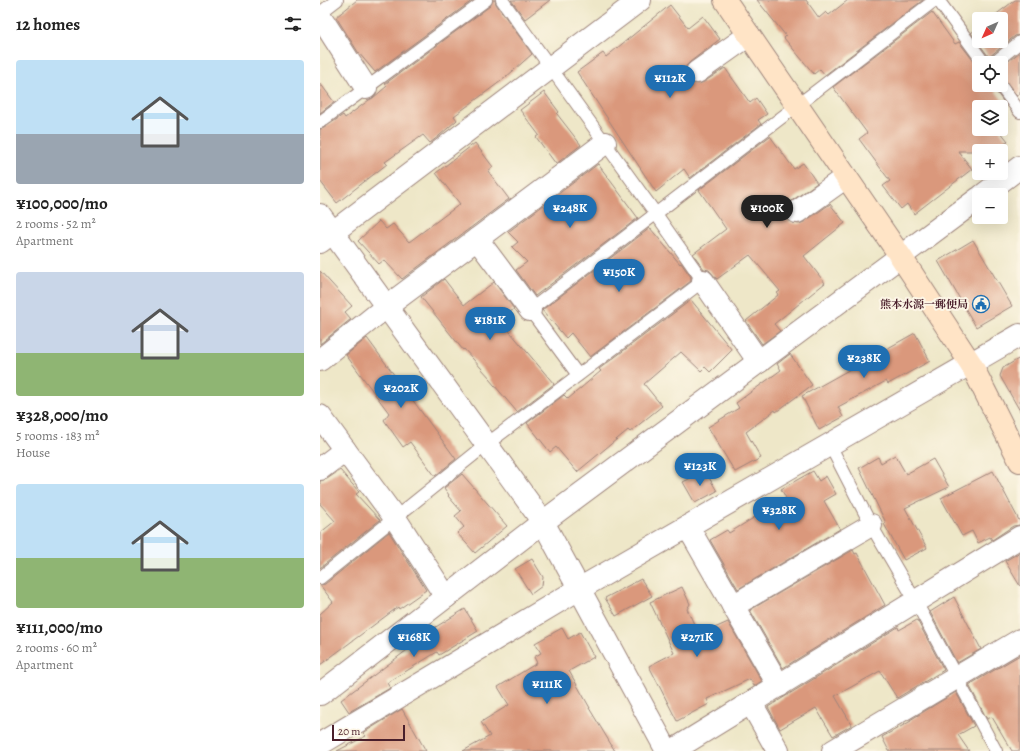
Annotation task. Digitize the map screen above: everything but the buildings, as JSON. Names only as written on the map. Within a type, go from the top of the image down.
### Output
[{"type":"street","points":[[640,0],[550,68],[324,230],[386,307],[543,522],[667,751]]},
{"type":"street","points":[[726,0],[901,257],[971,364],[1020,461]]},
{"type":"street","points":[[320,16],[366,88]]},
{"type":"street","points":[[697,72],[749,34]]},
{"type":"street","points":[[320,360],[386,307],[605,143]]},
{"type":"street","points":[[992,188],[1020,167]]},
{"type":"street","points":[[797,212],[846,177]]},
{"type":"street","points":[[321,690],[446,597],[543,522],[972,203]]},
{"type":"street","points":[[477,239],[530,310]]},
{"type":"street","points":[[703,281],[759,362]]},
{"type":"street","points":[[325,745],[579,589],[1020,335]]},
{"type":"street","points":[[320,416],[395,518],[446,597]]},
{"type":"street","points":[[320,469],[346,450]]},
{"type":"street","points":[[733,606],[872,525]]},
{"type":"street","points":[[688,526],[779,686]]},
{"type":"street","points":[[672,751],[1020,537]]},
{"type":"street","points":[[833,751],[1020,640]]},
{"type":"street","points":[[751,703],[778,751]]},
{"type":"lane","points":[[320,13],[337,0]]},
{"type":"lane","points":[[320,122],[486,0]]},
{"type":"lane","points":[[320,578],[487,444],[703,281],[502,0]]},
{"type":"lane","points":[[578,376],[530,310],[936,0],[979,56]]},
{"type":"lane","points":[[1003,56],[1020,42]]},
{"type":"lane","points":[[1005,92],[1020,112]]},
{"type":"lane","points":[[830,445],[995,751]]},
{"type":"place","name":"熊本水源一郵便局","points":[[981,304]]}]
